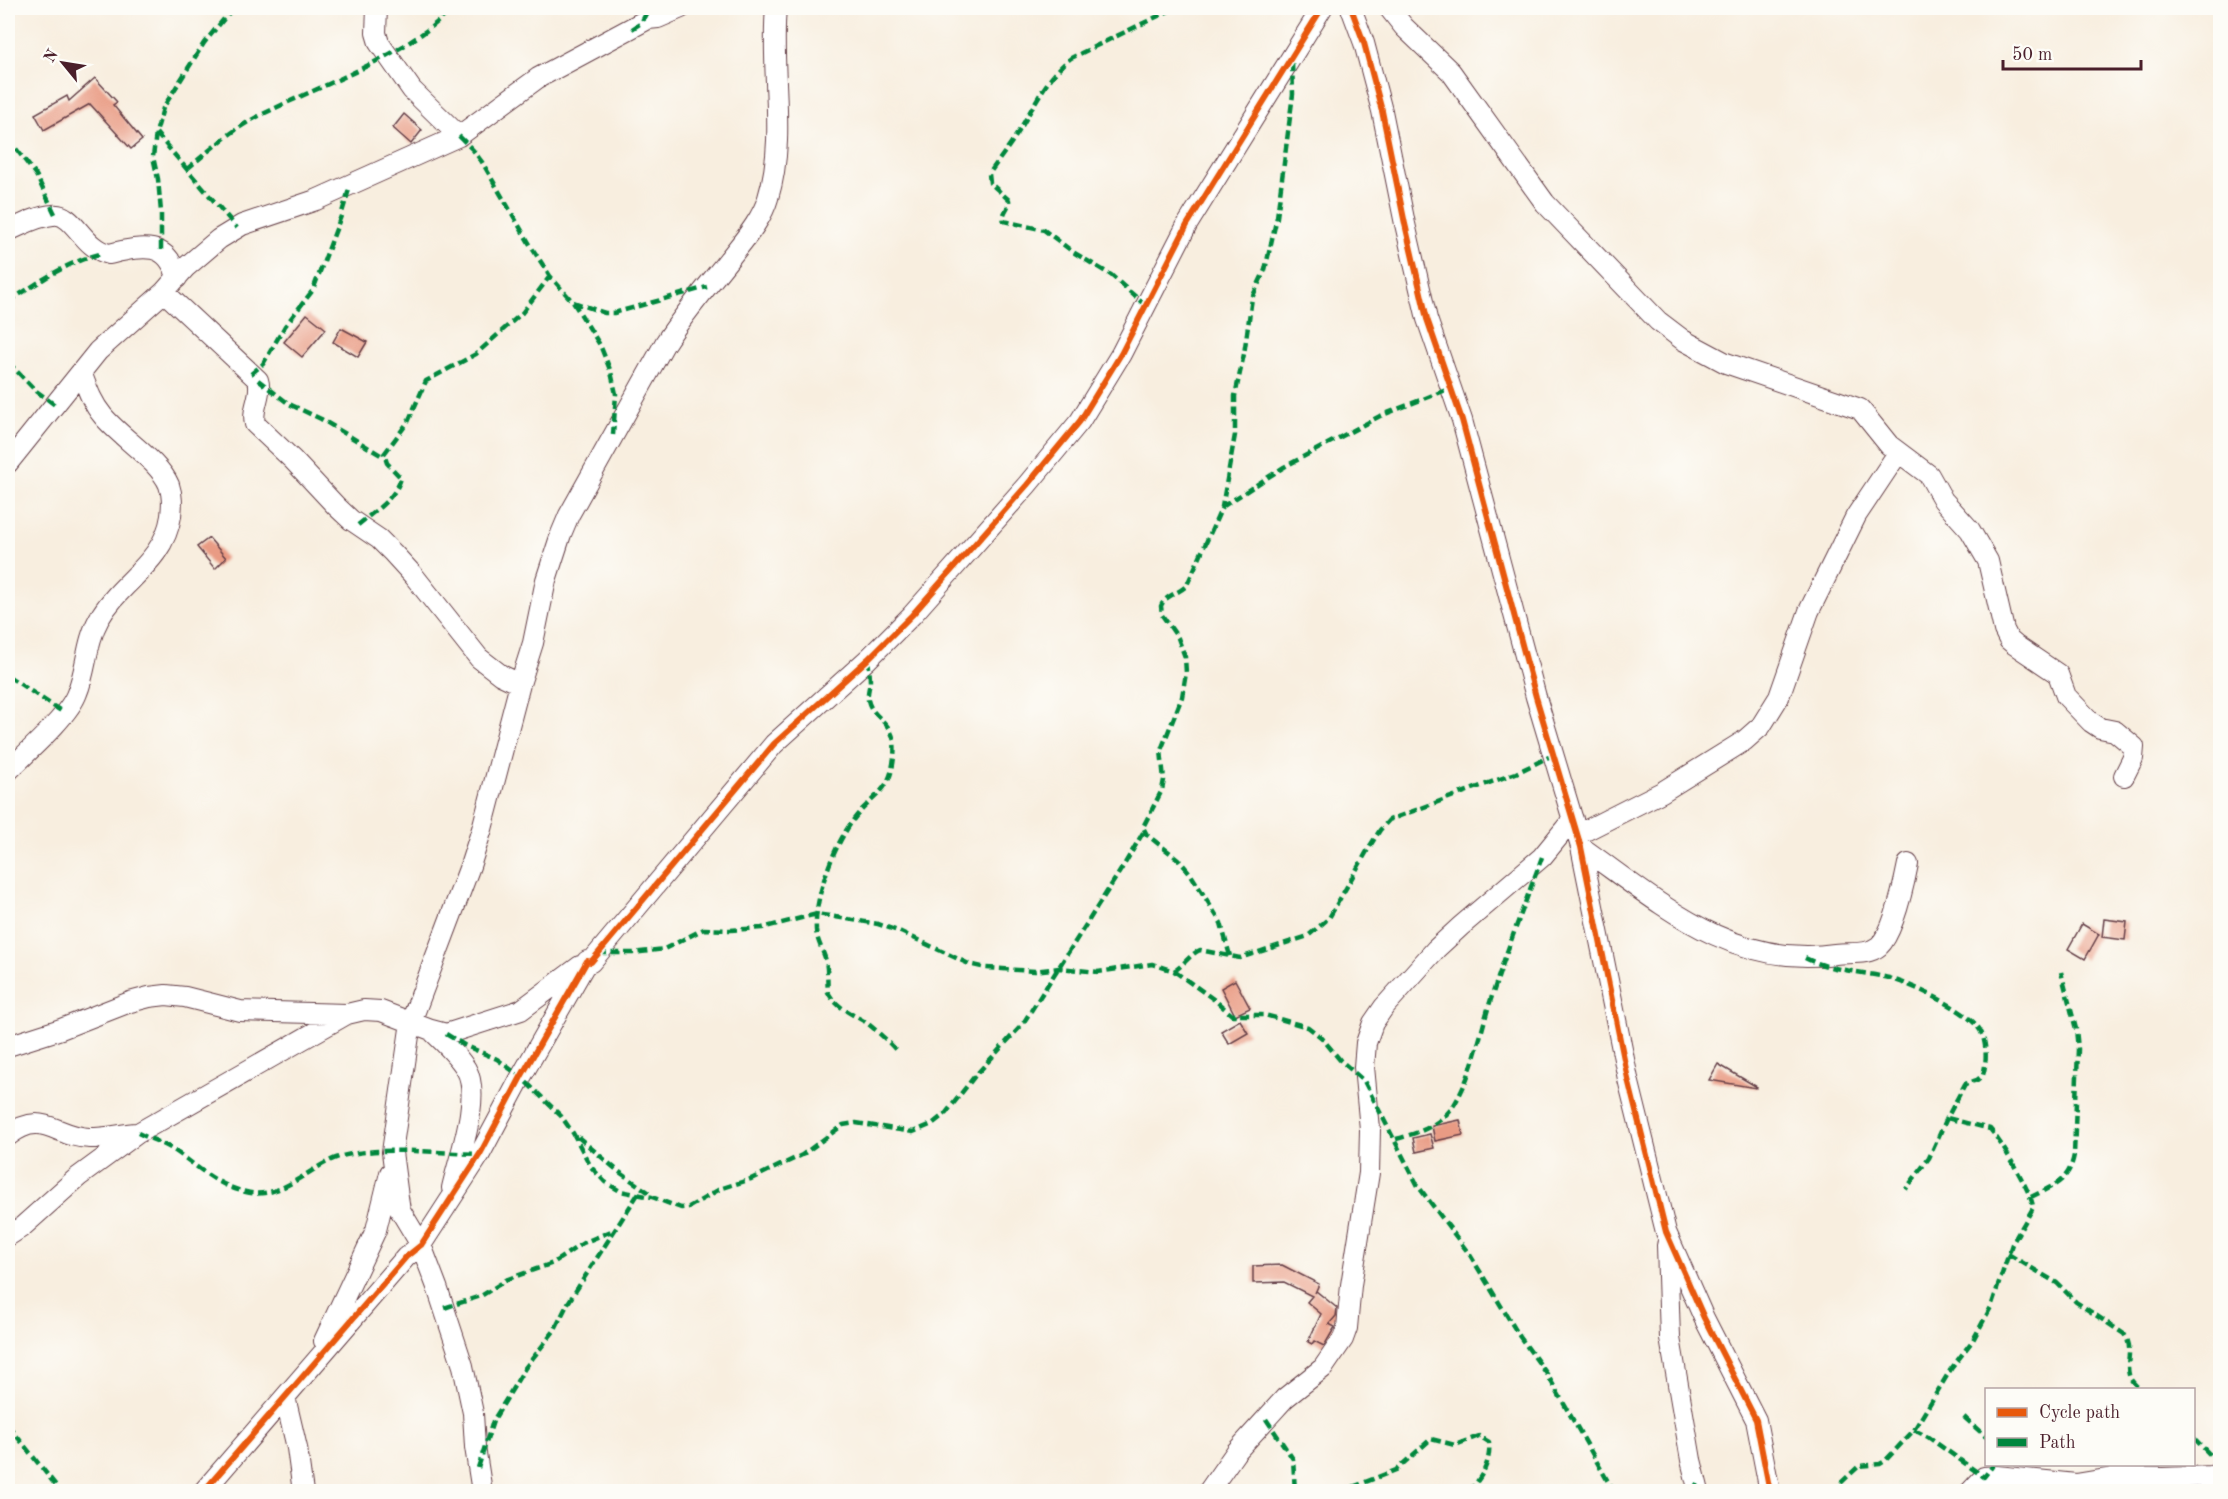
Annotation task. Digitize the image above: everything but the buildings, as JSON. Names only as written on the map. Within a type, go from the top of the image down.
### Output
[{"type":"street","points":[[377,8],[376,33],[379,43],[412,90],[459,136]]},
{"type":"street","points":[[8,463],[108,341],[171,285],[200,254],[219,239],[242,225],[316,200],[459,136],[538,78],[648,19],[658,18],[681,8]]},
{"type":"street","points":[[314,1364],[376,1230],[393,1159],[411,1022],[470,866],[495,784],[520,684],[534,643],[546,580],[569,515],[665,343],[683,316],[751,231],[768,201],[775,170],[778,128],[776,8]]},
{"type":"street","points":[[8,1046],[61,1029],[130,1002],[166,995],[185,997],[240,1011],[347,1014],[364,1010],[381,1011],[446,1034],[521,1010],[587,961],[591,962],[774,744],[868,659],[912,615],[1027,485],[1080,421],[1121,354],[1187,225],[1322,8]]},
{"type":"street","points":[[1352,8],[1382,111],[1427,319],[1462,420],[1536,698],[1577,834],[1628,1079],[1666,1232],[1704,1318],[1756,1420],[1770,1491]]},
{"type":"street","points":[[1389,8],[1404,27],[1451,72],[1545,203],[1658,321],[1683,340],[1726,363],[1860,409],[1889,445],[1929,475],[1943,500],[1970,530],[1988,561],[2004,630],[2009,640],[2058,674],[2066,696],[2091,722],[2100,728],[2115,731],[2134,747],[2133,758],[2124,776]]},
{"type":"street","points":[[8,231],[44,216],[62,215],[86,240],[103,253],[145,248],[161,250],[170,258],[171,285],[258,380],[260,391],[254,409],[255,424],[351,520],[393,553],[479,658],[501,675],[520,684]]},
{"type":"street","points":[[8,771],[43,737],[71,705],[81,684],[88,648],[98,620],[107,607],[158,553],[170,523],[173,499],[164,476],[104,417],[92,400],[81,372]]},
{"type":"street","points":[[1208,1491],[1236,1452],[1285,1398],[1323,1368],[1347,1328],[1351,1285],[1369,1173],[1370,1129],[1364,1067],[1366,1043],[1373,1023],[1384,1007],[1436,949],[1542,857],[1577,834],[1662,792],[1744,741],[1761,726],[1779,697],[1809,611],[1856,516],[1898,453]]},
{"type":"street","points":[[1577,834],[1681,918],[1754,950],[1773,955],[1804,958],[1860,953],[1877,947],[1885,939],[1901,897],[1908,864]]},
{"type":"street","points":[[204,1491],[405,1257],[421,1245],[480,1154],[587,961]]},
{"type":"street","points":[[8,1236],[22,1227],[78,1177],[138,1133],[347,1014]]},
{"type":"street","points":[[431,1030],[456,1055],[467,1071],[472,1089],[469,1116],[448,1202]]},
{"type":"street","points":[[8,1136],[27,1124],[42,1124],[90,1138],[138,1133]]},
{"type":"street","points":[[393,1159],[400,1210],[421,1245],[463,1366],[473,1413],[475,1447],[482,1491]]},
{"type":"street","points":[[1666,1232],[1670,1338],[1691,1460],[1699,1491]]},
{"type":"street","points":[[285,1397],[297,1449],[303,1491]]},
{"type":"street","points":[[1970,1491],[1984,1477],[1997,1476],[2076,1484],[2118,1478],[2163,1479],[2219,1475]]},
{"type":"marked path","points":[[161,250],[161,212],[153,157],[156,133],[163,108],[204,43],[233,8]]},
{"type":"marked path","points":[[187,169],[241,126],[387,56],[433,26],[453,8]]},
{"type":"marked path","points":[[632,29],[641,23],[649,8]]},
{"type":"marked path","points":[[1146,306],[1111,275],[1073,252],[1044,230],[1004,221],[1009,200],[990,183],[989,174],[1016,137],[1048,83],[1062,66],[1071,58],[1175,8]]},
{"type":"marked path","points":[[1230,956],[1221,923],[1190,873],[1178,859],[1147,835],[1143,827],[1162,790],[1164,780],[1161,750],[1182,697],[1186,673],[1185,657],[1178,638],[1162,615],[1161,606],[1166,599],[1187,585],[1222,507],[1235,435],[1235,396],[1252,298],[1265,270],[1277,217],[1293,94],[1292,61]]},
{"type":"marked path","points":[[156,133],[237,228]]},
{"type":"marked path","points":[[459,136],[482,162],[550,276],[573,302],[600,345],[611,372],[616,394],[613,435]]},
{"type":"marked path","points":[[8,138],[36,175],[55,214]]},
{"type":"marked path","points":[[251,374],[263,364],[285,326],[313,290],[350,186]]},
{"type":"marked path","points":[[8,302],[65,267],[103,253]]},
{"type":"marked path","points":[[358,525],[383,504],[398,485],[401,478],[387,463],[384,454],[408,422],[426,381],[476,354],[522,313],[550,276]]},
{"type":"marked path","points":[[573,302],[605,313],[614,313],[707,287]]},
{"type":"marked path","points":[[8,362],[35,390],[55,405]]},
{"type":"marked path","points":[[258,380],[289,404],[321,419],[384,457]]},
{"type":"marked path","points":[[1222,507],[1284,467],[1380,416],[1451,388]]},
{"type":"marked path","points":[[868,659],[870,682],[868,700],[892,735],[894,744],[892,768],[885,786],[854,819],[839,843],[818,902],[816,930],[826,961],[828,992],[831,998],[845,1010],[867,1023],[896,1050]]},
{"type":"marked path","points":[[8,676],[64,713]]},
{"type":"marked path","points":[[598,953],[633,953],[664,949],[704,929],[762,928],[817,914],[878,924],[901,932],[969,964],[986,968],[1035,971],[1059,968],[1098,972],[1152,964],[1174,971],[1200,950],[1240,958],[1308,936],[1329,918],[1370,846],[1389,820],[1516,773],[1553,755]]},
{"type":"marked path","points":[[446,1034],[464,1045],[497,1059],[521,1077],[561,1116],[591,1167],[605,1182],[620,1191],[652,1197],[681,1208],[689,1207],[720,1189],[751,1179],[802,1155],[843,1125],[856,1123],[913,1132],[932,1124],[946,1113],[974,1077],[1022,1025],[1144,831]]},
{"type":"marked path","points":[[1396,1139],[1420,1131],[1442,1118],[1454,1105],[1461,1092],[1472,1066],[1504,961],[1542,857]]},
{"type":"marked path","points":[[1805,958],[1825,966],[1889,978],[1911,986],[1952,1006],[1974,1022],[1980,1030],[1986,1052],[1983,1075],[1965,1084],[1929,1158],[1906,1189]]},
{"type":"marked path","points":[[1174,971],[1232,1015],[1265,1015],[1308,1027],[1364,1081],[1418,1186],[1470,1255],[1520,1337],[1547,1374],[1614,1492]]},
{"type":"marked path","points":[[2031,1197],[2059,1182],[2072,1164],[2074,1155],[2078,1049],[2076,1029],[2061,972]]},
{"type":"marked path","points":[[1831,1492],[1859,1466],[1880,1464],[1885,1461],[1914,1430],[1951,1369],[1973,1340],[1991,1307],[2012,1244],[2033,1208],[2028,1192],[1990,1129],[1947,1118]]},
{"type":"marked path","points":[[138,1133],[171,1148],[226,1185],[246,1192],[259,1193],[284,1187],[330,1160],[357,1153],[392,1151],[480,1154]]},
{"type":"marked path","points":[[578,1137],[618,1171],[651,1194]]},
{"type":"marked path","points":[[478,1468],[493,1421],[525,1368],[554,1331],[568,1303],[638,1194]]},
{"type":"marked path","points":[[444,1308],[481,1296],[508,1279],[553,1263],[583,1243],[616,1229]]},
{"type":"marked path","points":[[2008,1254],[2057,1283],[2076,1302],[2124,1334],[2129,1345],[2128,1372],[2138,1388]]},
{"type":"marked path","points":[[1964,1417],[1985,1436]]},
{"type":"marked path","points":[[1266,1419],[1293,1459],[1295,1492]]},
{"type":"marked path","points":[[8,1425],[61,1492]]},
{"type":"marked path","points":[[1914,1430],[1928,1437],[1984,1477],[1992,1466]]},
{"type":"marked path","points":[[1340,1492],[1396,1470],[1431,1439],[1455,1445],[1479,1436],[1489,1442],[1489,1456],[1481,1475],[1468,1492]]},
{"type":"marked path","points":[[2195,1439],[2220,1465]]},
{"type":"marked path","points":[[1683,1492],[1698,1484]]},
{"type":"cycle path","points":[[203,1492],[406,1257],[421,1245],[480,1154],[587,961],[591,962],[774,744],[868,659],[912,615],[1027,485],[1080,421],[1121,354],[1187,225],[1322,8]]},
{"type":"cycle path","points":[[1351,8],[1364,43],[1382,111],[1427,319],[1462,420],[1536,697],[1581,847],[1628,1079],[1666,1232],[1704,1318],[1756,1420],[1770,1492]]}]
